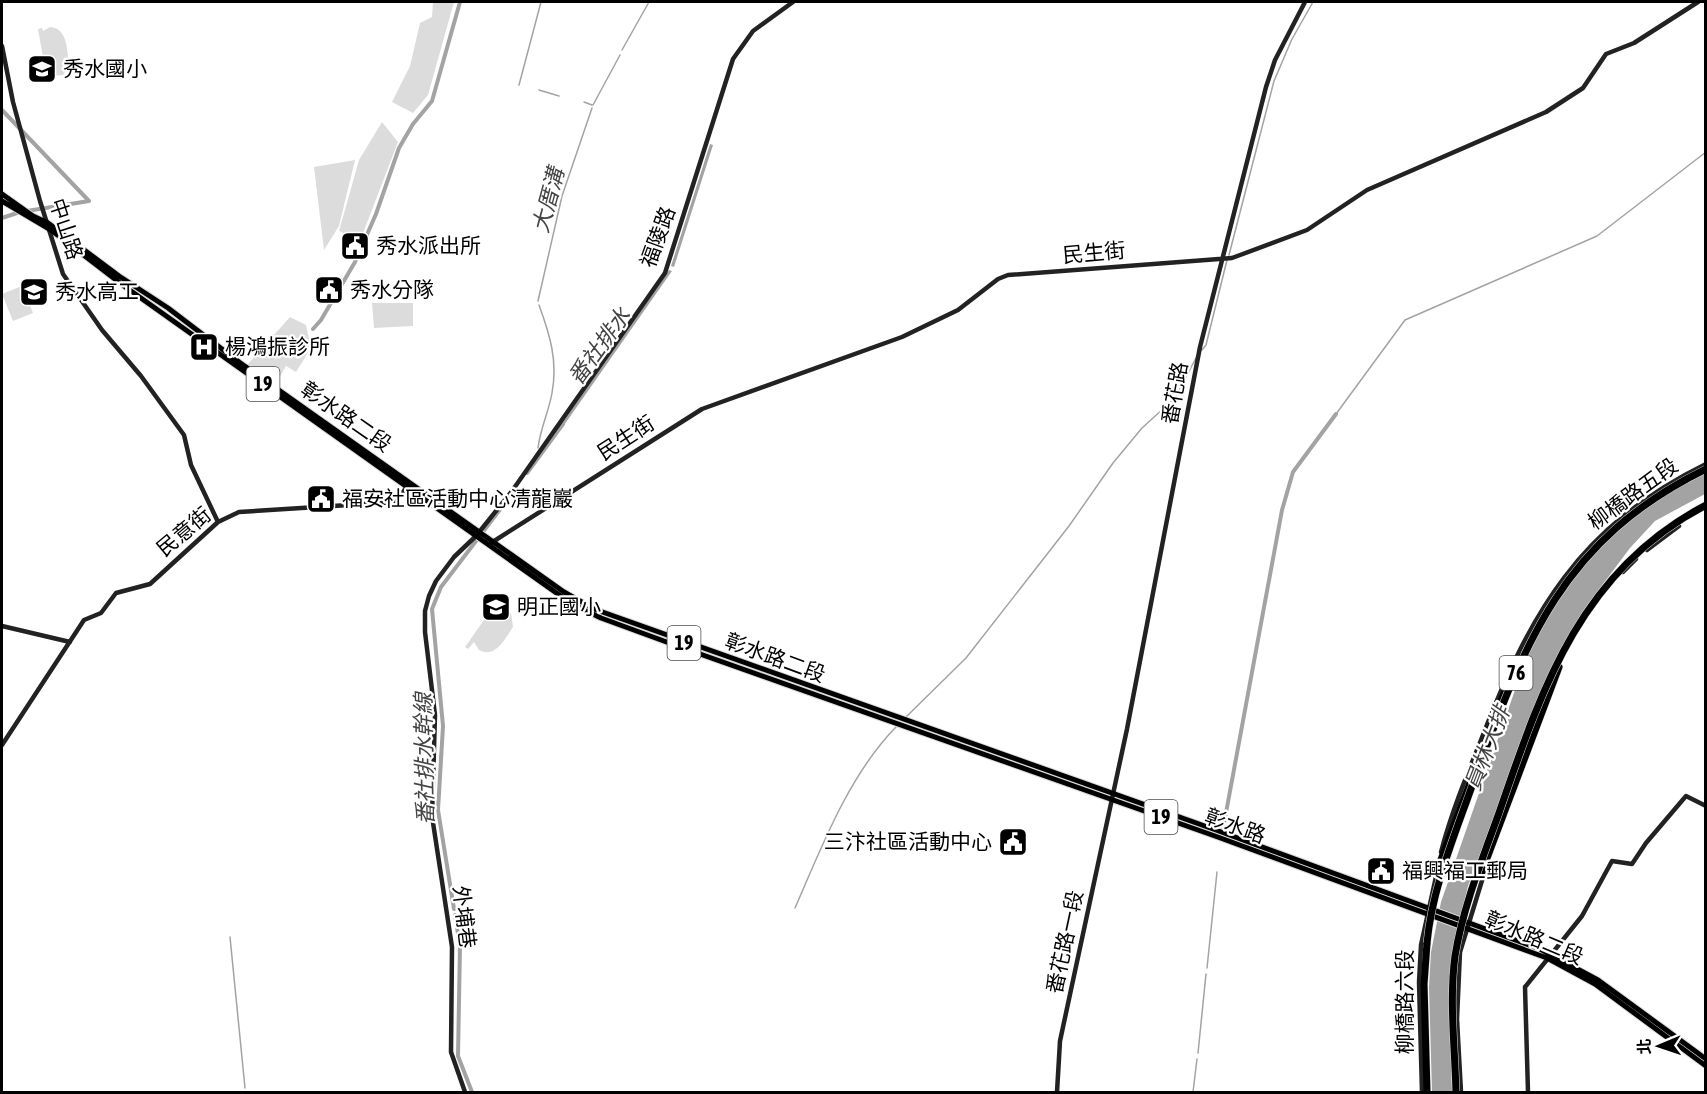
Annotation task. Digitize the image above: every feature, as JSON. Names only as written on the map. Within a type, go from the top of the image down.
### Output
[{"type":"highway","name":"76","points":[[1424,1092],[1426,943],[1434,902],[1502,705],[1523,656],[1547,610],[1596,546],[1656,497],[1706,470]]},
{"type":"highway","name":"76","points":[[1459,1092],[1453,984],[1455,957],[1465,913],[1504,797],[1546,687],[1582,615],[1633,556],[1673,525],[1706,507]]},
{"type":"highway","points":[[1484,875],[1494,839],[1552,685],[1582,615]]},
{"type":"highway","points":[[1439,865],[1509,680],[1523,656]]},
{"type":"main road","name":"19","points":[[2,194],[27,217],[51,230]]},
{"type":"main road","name":"19","points":[[2,201],[48,223]]},
{"type":"main road","name":"彰水路二段","points":[[48,223],[118,278]]},
{"type":"main road","name":"彰水路二段","points":[[51,230],[530,571],[594,609],[683,646],[898,721]]},
{"type":"main road","name":"彰水路","points":[[898,721],[1427,910]]},
{"type":"main road","name":"19","points":[[1427,910],[1464,924]]},
{"type":"main road","name":"彰水路二段","points":[[1464,924],[1548,956],[1598,980],[1706,1059]]},
{"type":"main road","name":"彰水路二段","points":[[1548,956],[1595,984],[1706,1066]]},
{"type":"street","name":"福陵路","points":[[434,743],[435,715],[425,611],[436,581],[454,557],[480,535],[665,273],[733,59],[753,31],[793,2]]},
{"type":"street","name":"番花路","points":[[1113,797],[1200,347],[1266,87],[1275,60],[1305,2]]},
{"type":"street","name":"民生街","points":[[491,543],[702,409],[902,337],[958,310],[998,279],[1008,275],[1232,258],[1307,230],[1367,189],[1546,112],[1583,88],[1606,54],[1634,43],[1698,2]]},
{"type":"street","name":"中山路","points":[[2,46],[13,102],[39,201],[51,230],[58,261],[68,283],[184,435],[191,465],[218,522]]},
{"type":"street","name":"柳橋路五段","points":[[1427,910],[1448,825],[1497,698],[1520,646],[1540,609],[1568,571],[1605,532],[1661,489],[1706,464]]},
{"type":"street","name":"民意街","points":[[2,746],[84,620],[101,613],[116,593],[150,584],[218,522],[239,512],[396,502],[408,485]]},
{"type":"street","points":[[1459,1092],[1458,988],[1464,924],[1554,681],[1576,633],[1613,582],[1637,558],[1706,507]]},
{"type":"street","points":[[2,626],[70,642]]},
{"type":"street","name":"外埔巷","points":[[434,743],[432,816],[452,947],[451,1052],[465,1092]]},
{"type":"street","points":[[1528,1092],[1525,987],[1582,916],[1612,861],[1632,864],[1646,843],[1686,796],[1706,806]]},
{"type":"street","name":"番花路一段","points":[[1057,1092],[1060,1041],[1113,797]]},
{"type":"street","name":"柳橋路六段","points":[[1424,1092],[1419,982],[1427,910]]},
{"type":"shaded area","points":[[433,2],[454,2],[428,95],[413,113],[392,102],[410,66],[420,23],[432,17]]},
{"type":"shaded area","points":[[50,27],[56,28],[63,36],[69,65],[63,75],[51,76],[51,80],[47,80],[38,29],[42,28],[43,31]]},
{"type":"shaded area","points":[[382,122],[398,142],[360,241],[339,231],[359,160]]},
{"type":"shaded area","points":[[710,144],[713,145],[674,267],[671,266]]},
{"type":"shaded area","points":[[355,160],[339,226],[324,250],[314,167]]},
{"type":"shaded area","points":[[669,270],[672,271],[562,428],[561,425]]},
{"type":"shaded area","points":[[22,286],[33,313],[13,321],[2,294]]},
{"type":"shaded area","points":[[372,303],[413,303],[413,326],[374,328]]},
{"type":"shaded area","points":[[290,317],[306,325],[311,348],[296,372],[286,366],[279,378],[274,377],[269,381],[247,365]]},
{"type":"shaded area","points":[[1705,474],[1705,494],[1655,521],[1630,548],[1585,608],[1560,651],[1528,726],[1468,886],[1452,954],[1449,993],[1452,1092],[1432,1092],[1429,987],[1431,952],[1441,902],[1530,647],[1563,592],[1604,541],[1658,498]]},
{"type":"shaded area","points":[[498,600],[501,602],[497,609],[504,608],[511,613],[513,627],[495,650],[485,652],[479,650],[474,642],[468,649],[465,647]]},
{"type":"waterway","points":[[313,329],[321,320],[355,262],[376,214],[399,148],[413,124],[432,101],[460,2]]},
{"type":"waterway","points":[[519,85],[541,2]]},
{"type":"waterway","name":"大厝溝","points":[[622,50],[649,2]]},
{"type":"waterway","points":[[1229,255],[1274,81],[1292,39],[1313,2]]},
{"type":"waterway","name":"大厝溝","points":[[593,105],[620,55]]},
{"type":"waterway","points":[[539,90],[559,96]]},
{"type":"waterway","points":[[584,102],[592,105]]},
{"type":"waterway","name":"大厝溝","points":[[538,301],[562,196],[592,108]]},
{"type":"waterway","points":[[2,110],[89,201],[27,211]]},
{"type":"waterway","points":[[1336,414],[1405,320],[1597,236],[1706,152]]},
{"type":"waterway","points":[[2,218],[20,212]]},
{"type":"waterway","points":[[1202,350],[1206,345],[1227,260]]},
{"type":"waterway","name":"大厝溝","points":[[538,448],[554,381],[550,338],[539,305]]},
{"type":"waterway","points":[[906,717],[966,658],[1069,526],[1113,463],[1142,428],[1175,398],[1197,356]]},
{"type":"waterway","points":[[1223,829],[1282,510],[1293,472],[1336,414]]},
{"type":"waterway","name":"番社排水","points":[[527,473],[563,424]]},
{"type":"waterway","name":"番社排水幹線","points":[[454,909],[438,810],[443,726],[432,609],[441,587],[508,499]]},
{"type":"waterway","points":[[795,908],[838,812],[864,767],[896,727]]},
{"type":"waterway","points":[[1207,968],[1217,872]]},
{"type":"waterway","name":"番社排水幹線","points":[[455,915],[460,946],[458,1056],[472,1092]]},
{"type":"waterway","points":[[230,937],[245,1088]]},
{"type":"waterway","points":[[1198,1053],[1206,974]]},
{"type":"waterway","points":[[1193,1092],[1197,1059]]},
{"type":"place","name":"秀水國小","points":[[42,69]]},
{"type":"place","name":"秀水派出所","points":[[355,246]]},
{"type":"place","name":"秀水分隊","points":[[329,290]]},
{"type":"place","name":"秀水高工","points":[[34,292]]},
{"type":"place","name":"楊鴻振診所","points":[[204,347]]},
{"type":"place","name":"福安社區活動中心清龍巖","points":[[321,499]]},
{"type":"place","name":"明正國小","points":[[496,607]]},
{"type":"place","name":"三汴社區活動中心","points":[[1013,842]]},
{"type":"place","name":"福興福工郵局","points":[[1381,871]]},
{"type":"water label","name":"員林大排","points":[[1487,748]]}]
